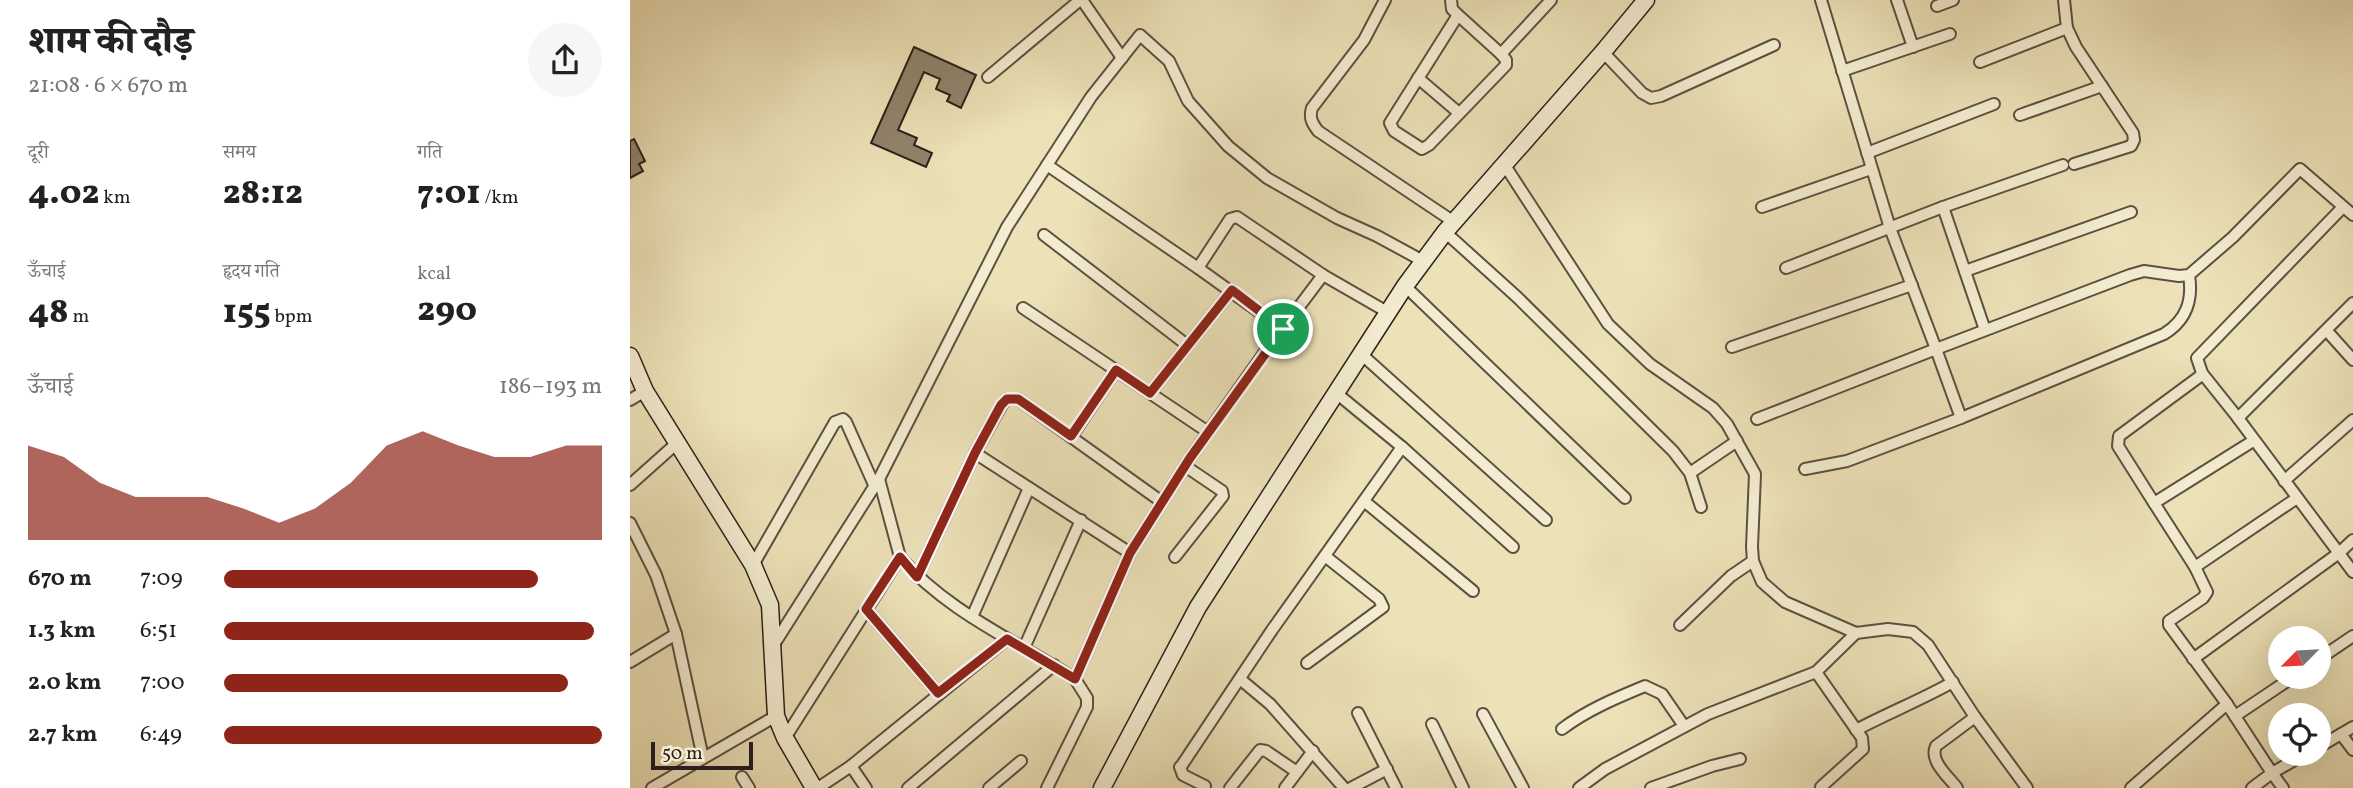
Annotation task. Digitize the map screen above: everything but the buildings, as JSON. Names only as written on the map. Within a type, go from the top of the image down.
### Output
[{"type":"street","points":[[988,77],[1081,0],[1122,58]]},
{"type":"street","points":[[1385,0],[1364,40],[1312,108],[1312,122],[1318,131],[1450,227],[1673,451],[1690,473],[1701,507]]},
{"type":"street","points":[[1451,0],[1452,9],[1501,54],[1506,65],[1422,149],[1394,131],[1390,123],[1458,15]]},
{"type":"street","points":[[1501,54],[1551,0]]},
{"type":"street","points":[[1102,788],[1198,607],[1405,286],[1450,227],[1646,0]]},
{"type":"street","points":[[1821,0],[1890,228],[1961,418]]},
{"type":"street","points":[[1897,0],[1913,47]]},
{"type":"street","points":[[1937,6],[1953,0]]},
{"type":"street","points":[[1786,268],[1943,207],[2131,146],[2134,140],[2133,132],[2076,47],[2067,28],[2064,0]]},
{"type":"street","points":[[1980,62],[2067,28]]},
{"type":"street","points":[[1842,71],[1950,34]]},
{"type":"street","points":[[772,648],[877,483],[1007,227],[1091,97],[1140,35],[1169,61],[1188,102],[1228,146],[1267,178],[1337,218],[1423,261]]},
{"type":"street","points":[[1603,52],[1642,93],[1651,98],[1661,96],[1774,45]]},
{"type":"street","points":[[1418,78],[1460,113]]},
{"type":"street","points":[[2020,115],[2102,86]]},
{"type":"street","points":[[1867,153],[1994,104]]},
{"type":"street","points":[[1504,164],[1608,324],[1650,364],[1713,408],[1737,441],[1755,474],[1752,547],[1753,561],[1762,582],[1785,602],[1856,633],[1888,629],[1913,632],[1928,645],[1975,717],[2027,788]]},
{"type":"street","points":[[1047,165],[1232,290],[1283,329]]},
{"type":"street","points":[[1762,207],[1871,169]]},
{"type":"street","points":[[1757,419],[2130,275],[2144,271],[2179,276],[2192,273],[2234,237],[2300,169],[2353,215]]},
{"type":"street","points":[[2343,206],[2197,358],[2202,373],[2353,572]]},
{"type":"street","points":[[1943,207],[1985,330]]},
{"type":"street","points":[[1965,271],[2132,212]]},
{"type":"street","points":[[1198,268],[1230,219],[1237,217],[1323,275],[1389,313]]},
{"type":"street","points":[[1044,235],[1187,345]]},
{"type":"street","points":[[1805,470],[1847,461],[1961,418],[2164,334],[2175,327],[2189,305],[2192,273]]},
{"type":"street","points":[[1075,679],[1130,553],[1208,432],[1323,275]]},
{"type":"street","points":[[1732,347],[1912,285]]},
{"type":"street","points":[[1405,286],[1625,498]]},
{"type":"street","points":[[1150,393],[1232,290]]},
{"type":"street","points":[[2238,418],[2353,303]]},
{"type":"street","points":[[1023,308],[1208,432]]},
{"type":"street","points":[[2327,331],[2353,360]]},
{"type":"street","points":[[1360,353],[1546,520]]},
{"type":"street","points":[[630,356],[645,391],[753,565],[770,605],[776,716],[785,738],[816,788],[851,766],[1007,639]]},
{"type":"street","points":[[1071,436],[1116,370]]},
{"type":"street","points":[[2202,373],[2119,436],[2118,446],[2195,567],[2207,592],[2203,598],[2169,621],[2169,625],[2227,704],[2283,788]]},
{"type":"street","points":[[630,400],[645,391]]},
{"type":"street","points":[[1335,392],[1402,447],[1513,547]]},
{"type":"street","points":[[917,577],[975,453],[1001,405],[1007,399],[1018,399],[1162,502]]},
{"type":"street","points":[[753,565],[838,419],[843,419],[877,483],[900,557],[917,577],[972,617],[1075,679],[1087,698],[1087,707],[1047,788]]},
{"type":"street","points":[[2284,481],[2353,420]]},
{"type":"street","points":[[2154,503],[2253,440]]},
{"type":"street","points":[[1690,473],[1737,441]]},
{"type":"street","points":[[630,485],[677,443]]},
{"type":"street","points":[[1206,787],[1183,775],[1180,767],[1402,447]]},
{"type":"street","points":[[975,453],[1130,553]]},
{"type":"street","points":[[1175,557],[1223,496],[1222,491],[1185,466]]},
{"type":"street","points":[[972,617],[1028,488]]},
{"type":"street","points":[[2195,567],[2297,498]]},
{"type":"street","points":[[1364,501],[1472,591]]},
{"type":"street","points":[[1024,648],[1081,520]]},
{"type":"street","points":[[630,523],[656,575],[676,634],[704,758]]},
{"type":"street","points":[[2193,659],[2353,540]]},
{"type":"street","points":[[1307,663],[1383,607],[1379,599],[1325,556]]},
{"type":"street","points":[[785,738],[900,557]]},
{"type":"street","points":[[1681,625],[1731,576],[1753,561]]},
{"type":"street","points":[[866,609],[938,693]]},
{"type":"street","points":[[1587,781],[1708,714],[1816,672],[1856,633]]},
{"type":"street","points":[[630,663],[676,634]]},
{"type":"street","points":[[2331,651],[2353,636]]},
{"type":"street","points":[[908,788],[1054,665]]},
{"type":"street","points":[[1816,672],[1862,738],[1863,750],[1821,787]]},
{"type":"street","points":[[1240,679],[1270,704],[1344,788]]},
{"type":"street","points":[[1856,730],[1896,708],[1919,701],[1952,682]]},
{"type":"street","points":[[1562,729],[1577,717],[1646,686],[1662,694],[1684,726]]},
{"type":"street","points":[[2235,716],[2274,690]]},
{"type":"street","points":[[2131,788],[2227,704]]},
{"type":"street","points":[[1358,713],[1396,788]]},
{"type":"street","points":[[1483,714],[1523,788]]},
{"type":"street","points":[[652,788],[776,716]]},
{"type":"street","points":[[1957,788],[1936,761],[1934,751],[1936,746],[1975,717]]},
{"type":"street","points":[[1432,724],[1463,788]]},
{"type":"street","points":[[2331,740],[2353,727]]},
{"type":"street","points":[[2341,734],[2353,750]]},
{"type":"street","points":[[1230,788],[1260,750],[1266,751],[1297,772]]},
{"type":"street","points":[[1285,788],[1312,751]]},
{"type":"street","points":[[1651,788],[1740,759]]},
{"type":"street","points":[[989,788],[1021,761]]},
{"type":"street","points":[[851,766],[866,788]]},
{"type":"street","points":[[2252,788],[2284,766]]},
{"type":"street","points":[[1351,788],[1387,769]]},
{"type":"street","points":[[742,778],[749,788]]},
{"type":"street","points":[[1587,781],[1601,788]]},
{"type":"route","points":[[1232,290],[1283,329],[1190,458],[1130,553],[1075,679],[1007,639],[938,693],[866,609],[900,557],[917,577],[975,453],[1001,405],[1007,399],[1018,399],[1071,436],[1116,370],[1150,393],[1232,290]]}]
